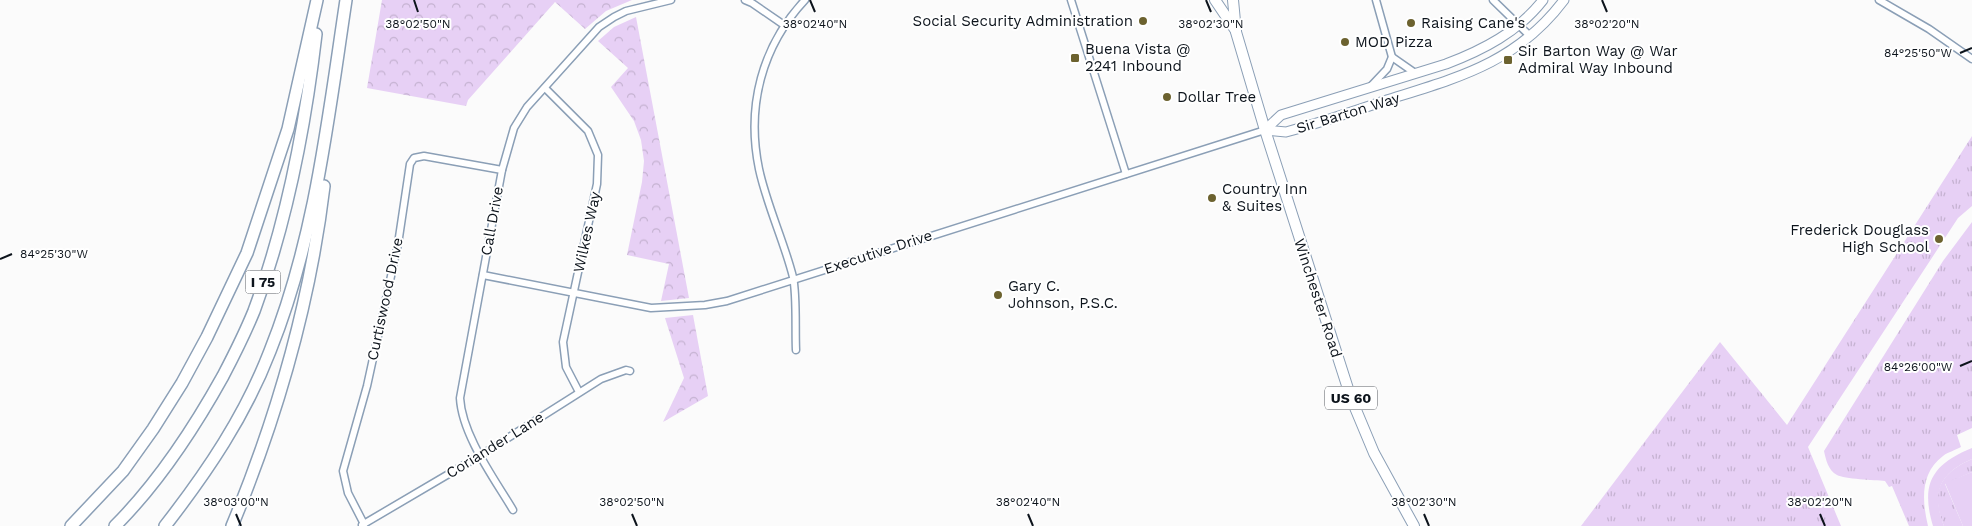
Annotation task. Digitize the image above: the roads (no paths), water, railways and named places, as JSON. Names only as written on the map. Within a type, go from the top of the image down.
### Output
[{"type":"highway","points":[[71,526],[123,471],[182,384],[207,337],[247,252],[288,129],[316,0]]},
{"type":"highway","name":"I 75","points":[[115,526],[161,474],[187,437],[233,357],[253,312],[276,242],[288,197],[310,78],[320,0]]},
{"type":"highway","name":"Winchester Road","points":[[1215,0],[1236,32]]},
{"type":"highway","points":[[232,526],[268,433],[297,333],[309,282],[319,229],[346,1]]},
{"type":"highway","name":"I 75","points":[[165,526],[194,488],[222,446],[248,400],[270,353],[286,308],[302,254],[315,195],[346,1]]},
{"type":"highway","name":"Winchester Road","points":[[1234,2],[1236,32],[1265,130],[1351,398],[1374,453],[1414,526]]},
{"type":"main road","name":"Sir Barton Way","points":[[1265,130],[1281,114],[1469,56],[1508,34],[1543,0]]},
{"type":"main road","name":"Sir Barton Way","points":[[1265,130],[1286,132],[1446,82],[1494,62],[1530,36],[1564,0]]},
{"type":"street","name":"Call Drive","points":[[512,510],[481,455],[462,416],[460,398],[502,170],[514,128],[527,107],[606,22],[626,12],[671,0]]},
{"type":"street","points":[[745,0],[784,24]]},
{"type":"street","points":[[796,350],[793,279],[759,170],[755,145],[754,118],[758,89],[765,64],[784,24],[805,0]]},
{"type":"street","points":[[1071,0],[1126,174]]},
{"type":"street","points":[[1370,88],[1387,69],[1392,57],[1376,0]]},
{"type":"street","points":[[1493,0],[1530,36]]},
{"type":"street","points":[[1879,0],[1929,29],[1972,59]]},
{"type":"street","points":[[1392,57],[1416,73]]},
{"type":"street","name":"Wilkes Way","points":[[545,88],[588,130],[598,155],[597,184],[563,342],[566,367],[579,392]]},
{"type":"street","name":"Executive Drive","points":[[483,274],[574,291],[632,306],[672,308],[727,301],[1265,130]]},
{"type":"street","name":"Curtiswood Drive","points":[[363,525],[348,493],[343,471],[364,399],[388,291],[398,244],[410,164],[414,158],[424,156],[502,170]]},
{"type":"street","name":"Coriander Lane","points":[[363,525],[481,455],[579,392],[613,374],[626,370],[630,371]]},
{"type":"place","name":"Social Security Administration","points":[[1143,21]]},
{"type":"place","name":"Raising Cane's","points":[[1411,23]]},
{"type":"place","name":"MOD Pizza","points":[[1345,42]]},
{"type":"place","name":"Buena Vista @ 2241 Inbound","points":[[1075,58]]},
{"type":"place","name":"Sir Barton Way @ War Admiral Way Inbound","points":[[1508,60]]},
{"type":"place","name":"Dollar Tree","points":[[1167,97]]},
{"type":"place","name":"Country Inn & Suites","points":[[1212,198]]},
{"type":"place","name":"Frederick Douglass High School","points":[[1939,239]]},
{"type":"place","name":"Gary C. Johnson, P.S.C.","points":[[998,295]]}]
